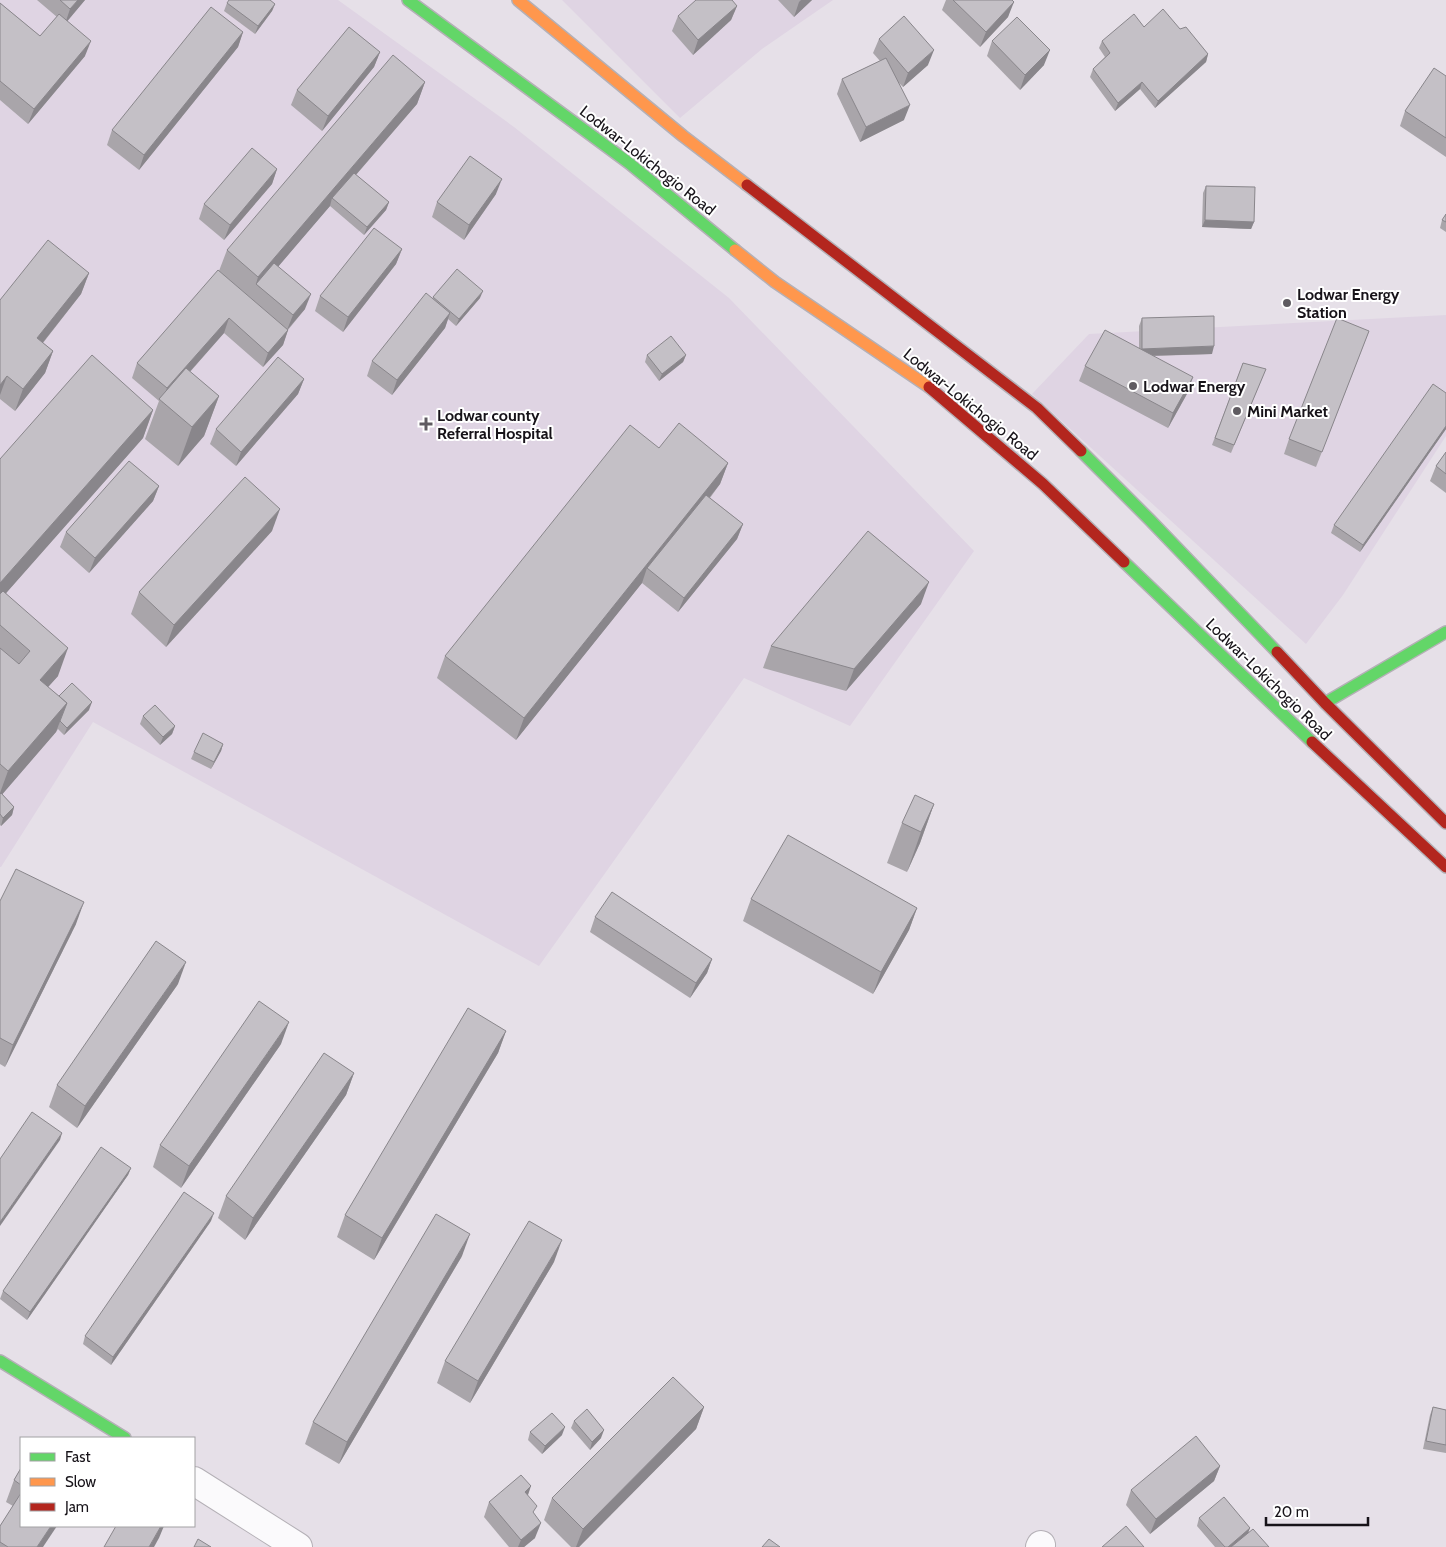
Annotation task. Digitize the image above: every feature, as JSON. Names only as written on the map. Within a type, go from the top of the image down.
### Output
[{"type":"main road","name":"Lodwar-Lokichogio Road","points":[[408,0],[629,163],[775,282],[921,381],[1043,484],[1324,754],[1446,867]]},
{"type":"main road","name":"Lodwar-Lokichogio Road","points":[[518,0],[682,136],[1037,408],[1150,520],[1325,703],[1446,823]]},
{"type":"main road","points":[[1325,703],[1446,632]]},
{"type":"main road","points":[[0,1361],[123,1437]]},
{"type":"street","points":[[195,1482],[298,1547]]},
{"type":"shaded area","name":"Lodwar county Referral Hospital","points":[[0,0],[338,0],[514,127],[729,298],[974,551],[850,726],[744,678],[539,966],[93,722],[0,867]]},
{"type":"shaded area","points":[[562,0],[833,0],[762,49],[680,118]]},
{"type":"shaded area","points":[[1446,315],[1446,436],[1343,595],[1306,644],[1032,394],[1089,334]]},
{"type":"building","points":[[60,0],[78,0],[70,9]]},
{"type":"building","points":[[229,0],[270,0],[275,4],[258,26],[227,3]]},
{"type":"building","points":[[696,0],[732,0],[737,6],[698,40],[678,16]]},
{"type":"building","points":[[953,0],[1012,0],[1014,2],[986,32]]},
{"type":"building","points":[[0,3],[40,36],[59,14],[91,41],[34,109],[0,81]]},
{"type":"building","points":[[211,7],[243,32],[144,155],[112,130]]},
{"type":"building","points":[[1163,9],[1180,29],[1186,27],[1208,54],[1158,101],[1142,82],[1118,103],[1093,69],[1110,53],[1102,41],[1134,14],[1144,27]]},
{"type":"building","points":[[904,16],[934,50],[908,73],[879,39]]},
{"type":"building","points":[[1017,17],[1050,50],[1025,75],[992,41]]},
{"type":"building","points":[[349,27],[380,52],[328,116],[297,90]]},
{"type":"building","points":[[393,55],[425,82],[258,277],[227,250]]},
{"type":"building","points":[[886,58],[910,105],[866,127],[842,79]]},
{"type":"building","points":[[1434,68],[1446,76],[1446,138],[1405,111]]},
{"type":"building","points":[[252,148],[277,169],[230,225],[204,204]]},
{"type":"building","points":[[470,156],[502,179],[469,225],[437,202]]},
{"type":"building","points":[[354,173],[389,202],[367,227],[332,198]]},
{"type":"building","points":[[1206,186],[1255,187],[1254,222],[1205,220]]},
{"type":"building","points":[[1446,214],[1446,222],[1442,220]]},
{"type":"building","points":[[374,228],[402,249],[348,317],[320,296]]},
{"type":"building","points":[[48,240],[89,273],[37,338],[53,351],[23,389],[7,376],[0,385],[0,300]]},
{"type":"building","points":[[274,263],[311,294],[293,315],[256,284]]},
{"type":"building","points":[[457,269],[483,291],[459,319],[433,297]]},
{"type":"building","points":[[218,270],[288,330],[268,353],[229,318],[167,388],[137,363]]},
{"type":"building","points":[[426,293],[450,313],[397,380],[372,361]]},
{"type":"building","name":"Lodwar Energy","points":[[1214,316],[1214,346],[1142,349],[1142,318]]},
{"type":"building","points":[[1337,318],[1369,331],[1322,452],[1289,439]]},
{"type":"building","points":[[1105,330],[1193,377],[1173,413],[1085,366]]},
{"type":"building","points":[[671,336],[686,355],[662,374],[647,355]]},
{"type":"building","points":[[92,355],[153,410],[0,583],[0,459]]},
{"type":"building","points":[[278,357],[304,379],[241,452],[216,429]]},
{"type":"building","name":"Mini Market","points":[[1243,363],[1266,369],[1234,445],[1215,438]]},
{"type":"building","points":[[186,368],[219,396],[192,427],[159,399]]},
{"type":"building","points":[[1433,384],[1446,393],[1446,426],[1363,545],[1334,525]]},
{"type":"building","points":[[679,423],[728,463],[524,718],[445,656],[630,425],[659,448]]},
{"type":"building","points":[[1446,452],[1446,474],[1436,466]]},
{"type":"building","points":[[129,461],[159,486],[95,558],[66,532]]},
{"type":"building","points":[[245,477],[280,509],[174,625],[139,592]]},
{"type":"building","points":[[706,495],[743,524],[684,598],[647,568]]},
{"type":"building","points":[[868,531],[929,582],[854,669],[771,646]]},
{"type":"building","points":[[3,591],[68,648],[40,680],[67,703],[8,771],[0,764],[0,648],[19,664],[30,651],[0,625],[0,594]]},
{"type":"building","points":[[72,683],[92,702],[67,728],[60,721],[67,703],[59,696]]},
{"type":"building","points":[[155,705],[175,726],[163,737],[143,716]]},
{"type":"building","points":[[203,733],[223,744],[214,762],[194,752]]},
{"type":"building","points":[[1,793],[14,807],[3,818],[0,814]]},
{"type":"building","points":[[915,795],[934,804],[921,832],[902,823]]},
{"type":"building","points":[[788,835],[917,908],[881,972],[751,899]]},
{"type":"building","points":[[16,869],[84,902],[13,1045],[0,1038],[0,901]]},
{"type":"building","points":[[612,892],[712,959],[696,983],[595,917]]},
{"type":"building","points":[[156,941],[186,962],[85,1106],[57,1085]]},
{"type":"building","points":[[259,1001],[289,1022],[189,1166],[160,1145]]},
{"type":"building","points":[[468,1008],[506,1031],[382,1238],[345,1215]]},
{"type":"building","points":[[324,1053],[354,1073],[253,1218],[226,1196]]},
{"type":"building","points":[[32,1112],[62,1133],[0,1222],[0,1159]]},
{"type":"building","points":[[101,1147],[131,1168],[30,1312],[3,1291]]},
{"type":"building","points":[[184,1192],[214,1213],[113,1357],[85,1336]]},
{"type":"building","points":[[436,1214],[470,1234],[347,1442],[313,1422]]},
{"type":"building","points":[[529,1221],[562,1240],[478,1381],[445,1361]]},
{"type":"building","points":[[673,1377],[704,1407],[583,1529],[552,1498]]},
{"type":"building","points":[[1433,1407],[1446,1410],[1446,1445],[1426,1441]]},
{"type":"building","points":[[587,1409],[604,1430],[592,1442],[574,1421]]},
{"type":"building","points":[[552,1413],[565,1427],[545,1446],[530,1432]]},
{"type":"building","points":[[1196,1436],[1220,1466],[1156,1519],[1131,1490]]},
{"type":"building","points":[[20,1470],[20,1484],[14,1480]]},
{"type":"building","points":[[521,1475],[531,1486],[525,1492],[537,1506],[533,1512],[541,1523],[521,1540],[489,1502]]},
{"type":"building","points":[[20,1495],[20,1527],[50,1527],[37,1547],[8,1547],[0,1542],[0,1526]]},
{"type":"building","points":[[1224,1497],[1250,1528],[1228,1547],[1225,1547],[1199,1518]]},
{"type":"building","points":[[1126,1526],[1144,1547],[1102,1547]]},
{"type":"building","points":[[115,1527],[160,1527],[149,1547],[104,1547]]},
{"type":"building","points":[[1253,1529],[1269,1547],[1231,1547]]},
{"type":"building","points":[[198,1539],[211,1547],[194,1547]]},
{"type":"building","points":[[769,1539],[780,1547],[762,1547]]},
{"type":"traffic: fast","points":[[408,0],[629,163],[735,250]]},
{"type":"traffic: fast","points":[[1081,451],[1277,652]]},
{"type":"traffic: fast","points":[[1124,562],[1312,742]]},
{"type":"traffic: fast","points":[[1325,703],[1446,632]]},
{"type":"traffic: fast","points":[[0,1361],[123,1437]]},
{"type":"traffic: slow","points":[[518,0],[683,136],[747,185]]},
{"type":"traffic: slow","points":[[735,250],[775,282],[929,387]]},
{"type":"traffic: jam","points":[[747,185],[1037,408],[1081,451]]},
{"type":"traffic: jam","points":[[929,387],[1043,484],[1124,562]]},
{"type":"traffic: jam","points":[[1277,652],[1325,703],[1446,823]]},
{"type":"traffic: jam","points":[[1312,742],[1446,867]]},
{"type":"place","name":"Lodwar Energy Station","points":[[1287,303]]},
{"type":"place","name":"Lodwar Energy","points":[[1133,386]]},
{"type":"place","name":"Mini Market","points":[[1237,411]]},
{"type":"place","name":"Lodwar county Referral Hospital","points":[[426,424]]}]
